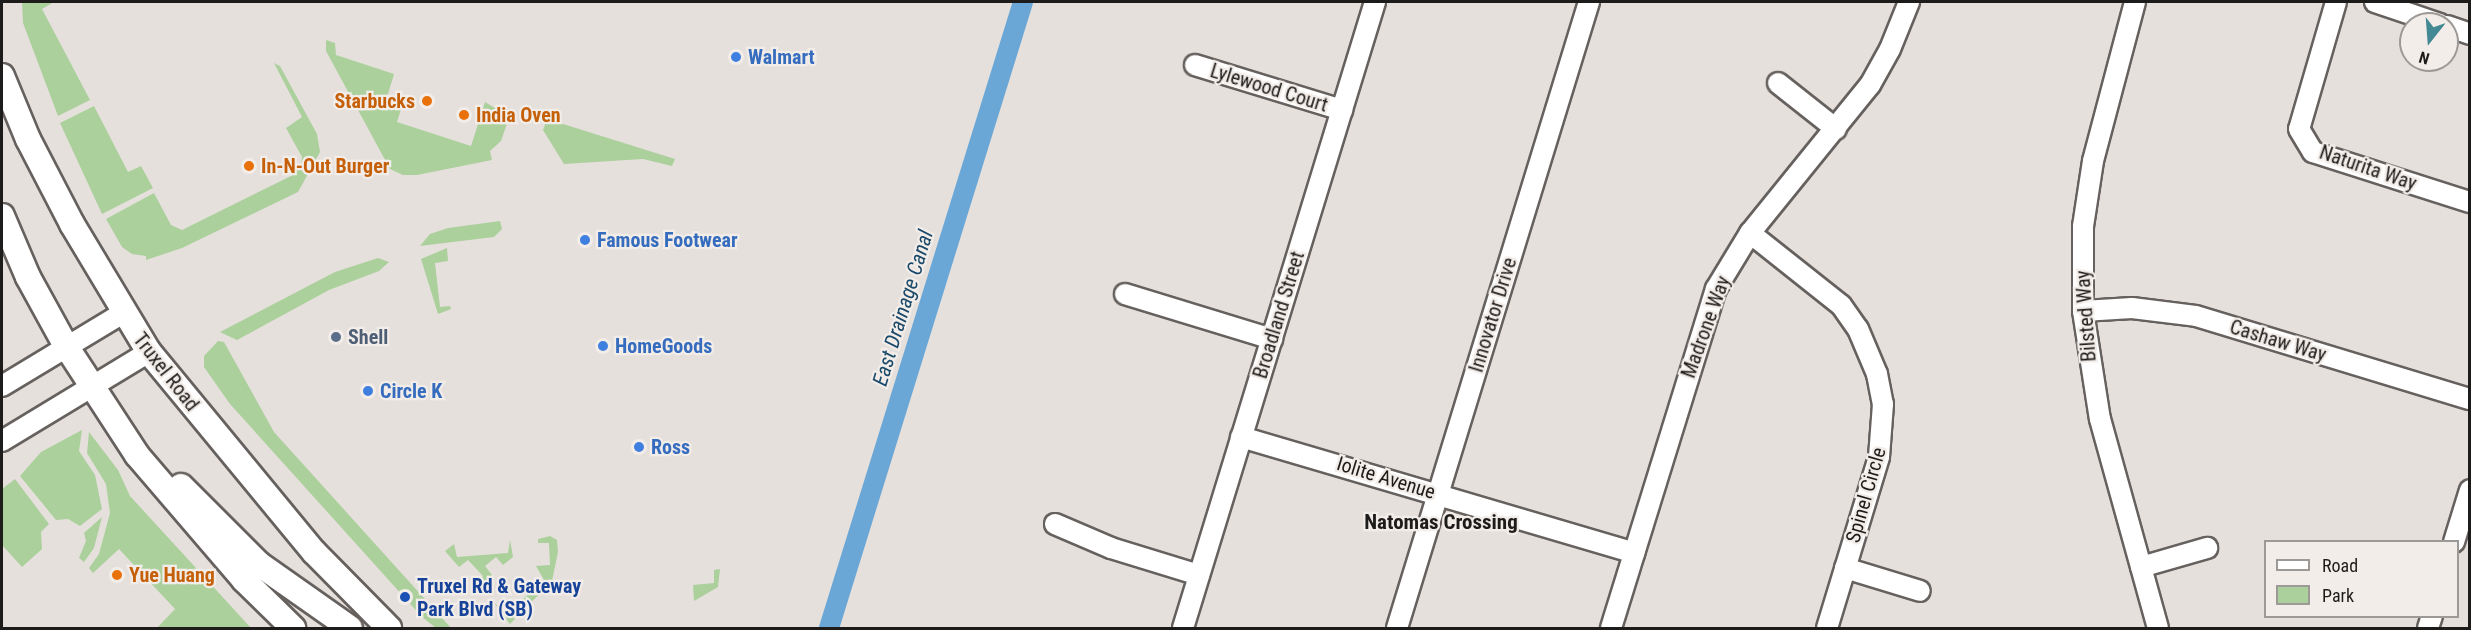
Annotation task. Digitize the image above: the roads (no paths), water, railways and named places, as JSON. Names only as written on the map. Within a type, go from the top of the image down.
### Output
[{"type":"main road","name":"Truxel Road","points":[[2,76],[33,150],[123,314],[149,352],[314,552],[388,628]]},
{"type":"main road","points":[[2,216],[28,277],[66,346],[137,454],[222,554],[293,628]]},
{"type":"main road","points":[[122,430],[226,527],[259,564],[350,628]]},
{"type":"street","name":"Broadland Street","points":[[1183,628],[1375,2]]},
{"type":"street","name":"Innovator Drive","points":[[1398,628],[1589,2]]},
{"type":"street","name":"Madrone Way","points":[[1611,628],[1716,290],[1750,233],[1870,85],[1890,49],[1909,2]]},
{"type":"street","name":"Bilsted Way","points":[[2135,2],[2093,161],[2083,226],[2083,311],[2100,419],[2158,628]]},
{"type":"street","name":"Naturita Way","points":[[2336,2],[2299,129],[2313,152],[2469,202]]},
{"type":"street","points":[[2376,2],[2405,12]]},
{"type":"street","name":"Lylewood Court","points":[[1195,65],[1342,110]]},
{"type":"street","points":[[1779,83],[1836,129]]},
{"type":"street","name":"Spinel Circle","points":[[1750,233],[1841,305],[1858,329],[1877,374],[1883,404],[1880,449],[1827,628]]},
{"type":"street","points":[[1125,294],[1272,339]]},
{"type":"street","name":"Cashaw Way","points":[[2083,311],[2132,308],[2196,316],[2469,399]]},
{"type":"street","points":[[2,386],[123,314]]},
{"type":"street","points":[[2,441],[149,352]]},
{"type":"street","name":"Iolite Avenue","points":[[1241,437],[1634,553]]},
{"type":"street","points":[[2455,540],[2469,490]]},
{"type":"street","points":[[1055,524],[1111,548],[1199,575]]},
{"type":"street","points":[[2141,567],[2207,548]]},
{"type":"street","points":[[1845,568],[1920,591]]},
{"type":"waterway","name":"East Drainage Canal","points":[[829,628],[1023,2]]},
{"type":"place","name":"Walmart","points":[[736,57]]},
{"type":"place","name":"Starbucks","points":[[427,101]]},
{"type":"place","name":"India Oven","points":[[464,115]]},
{"type":"place","name":"In-N-Out Burger","points":[[249,166]]},
{"type":"place","name":"Famous Footwear","points":[[585,240]]},
{"type":"place","name":"Shell","points":[[336,337]]},
{"type":"place","name":"HomeGoods","points":[[603,346]]},
{"type":"place","name":"Circle K","points":[[368,391]]},
{"type":"place","name":"Ross","points":[[639,447]]},
{"type":"place","name":"Yue Huang","points":[[117,575]]},
{"type":"place","name":"Truxel Rd & Gateway Park Blvd (SB)","points":[[405,597]]},
{"type":"district","name":"Natomas Crossing","points":[[1441,522]]}]
